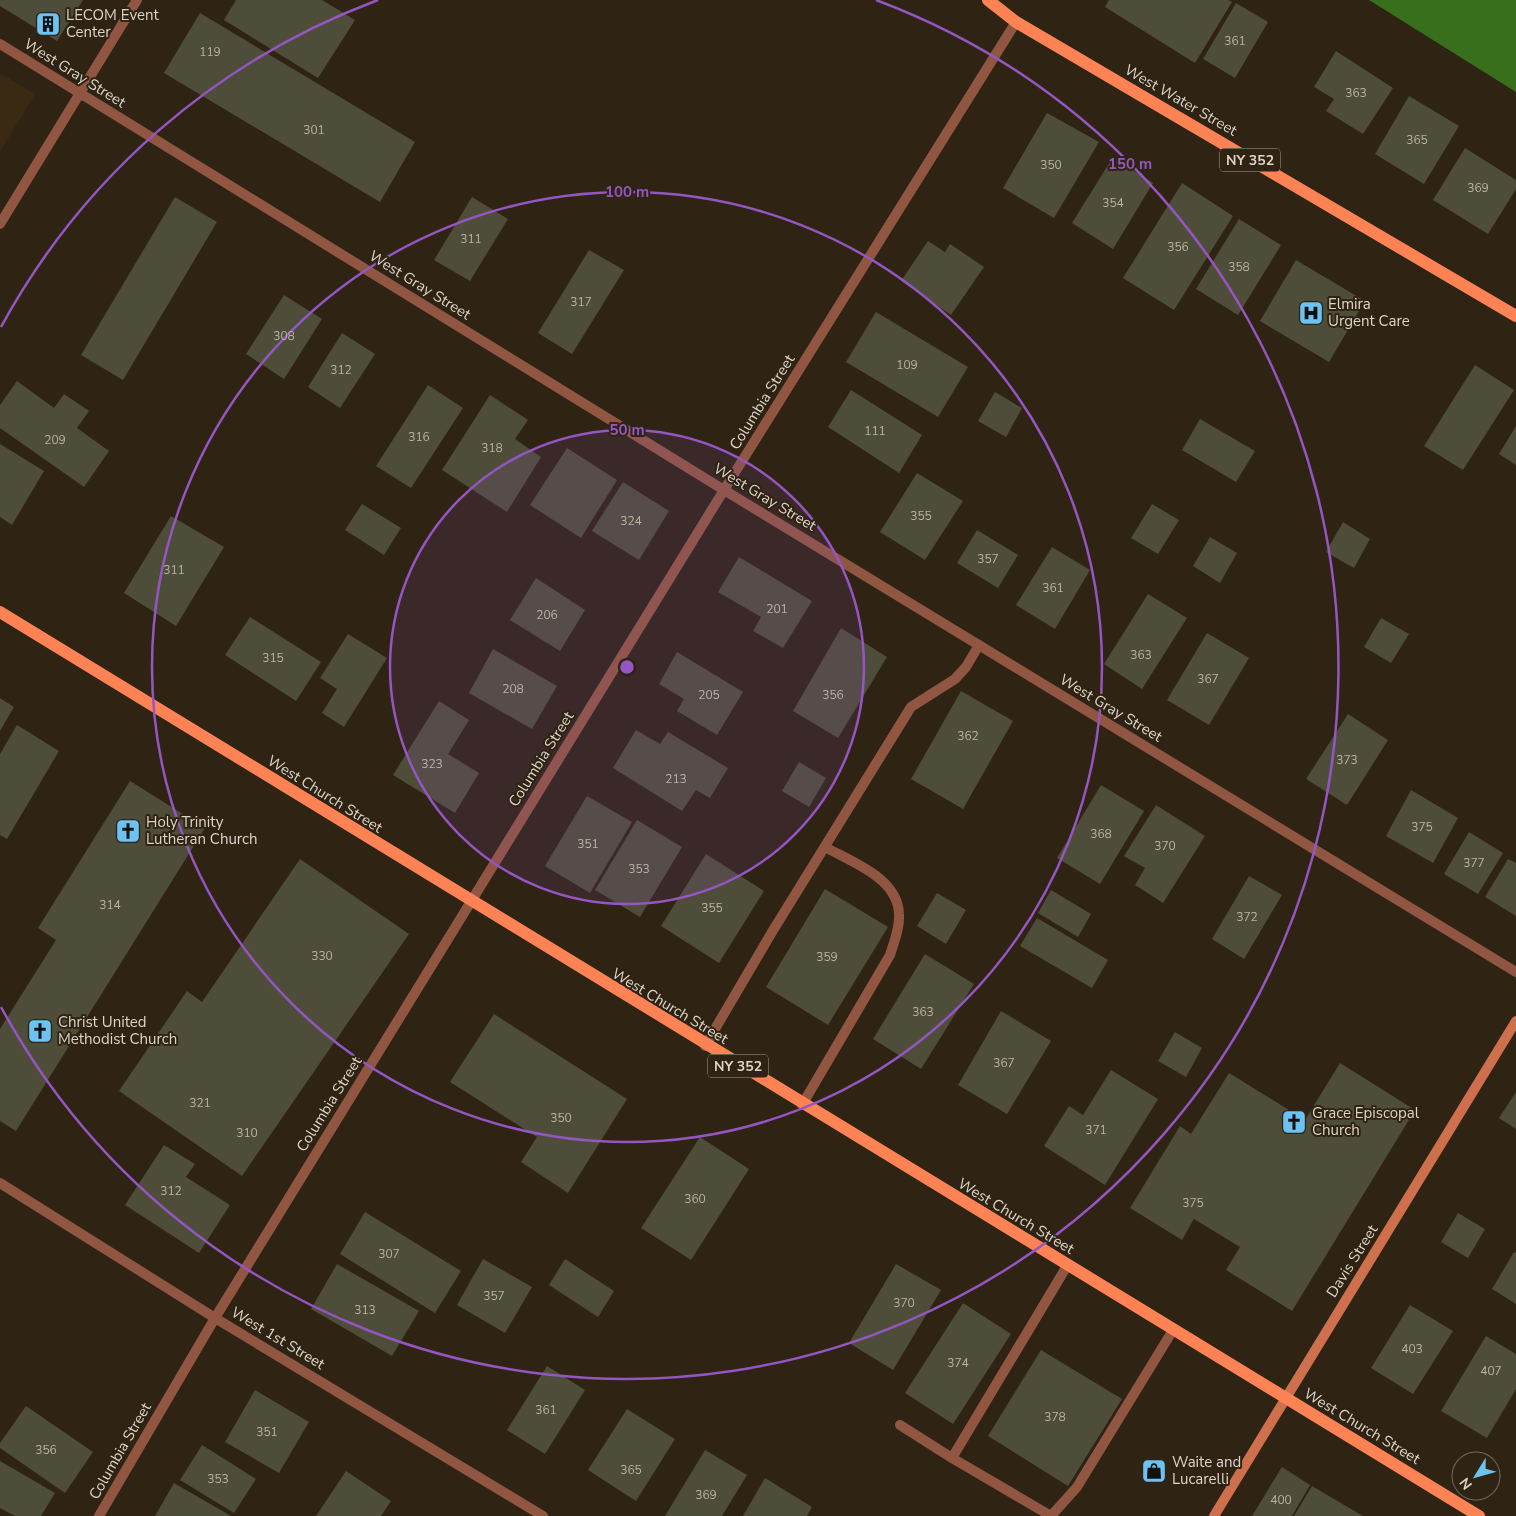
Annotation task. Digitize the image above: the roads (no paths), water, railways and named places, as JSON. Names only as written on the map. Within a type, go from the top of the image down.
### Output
[{"type":"main road","name":"West Water Street","points":[[988,0],[1016,22],[1516,316]]},
{"type":"main road","name":"West Church Street","points":[[0,612],[470,903],[1173,1330],[1284,1400],[1479,1516]]},
{"type":"street","points":[[0,224],[137,0]]},
{"type":"street","name":"Columbia Street","points":[[100,1516],[215,1318],[724,490],[1016,22]]},
{"type":"street","name":"West Gray Street","points":[[0,44],[724,490],[1516,972]]},
{"type":"street","points":[[705,1046],[911,708],[955,679],[966,668],[979,645]]},
{"type":"street","points":[[802,1105],[890,955],[900,914],[896,897],[888,886],[825,847]]},
{"type":"street","name":"Davis Street","points":[[1214,1516],[1516,1020]]},
{"type":"street","name":"West 1st Street","points":[[0,1183],[215,1318],[543,1516]]},
{"type":"street","points":[[952,1458],[1067,1266]]},
{"type":"street","points":[[900,1425],[1051,1516],[1077,1487],[1173,1330]]},
{"type":"place","name":"LECOM Event Center","points":[[48,24]]},
{"type":"place","name":"Elmira Urgent Care","points":[[1311,313]]},
{"type":"place","name":"Holy Trinity Lutheran Church","points":[[128,831]]},
{"type":"place","name":"Christ United Methodist Church","points":[[40,1031]]},
{"type":"place","name":"Grace Episcopal Church","points":[[1294,1122]]},
{"type":"place","name":"Waite and Lucarelli","points":[[1154,1471]]}]
